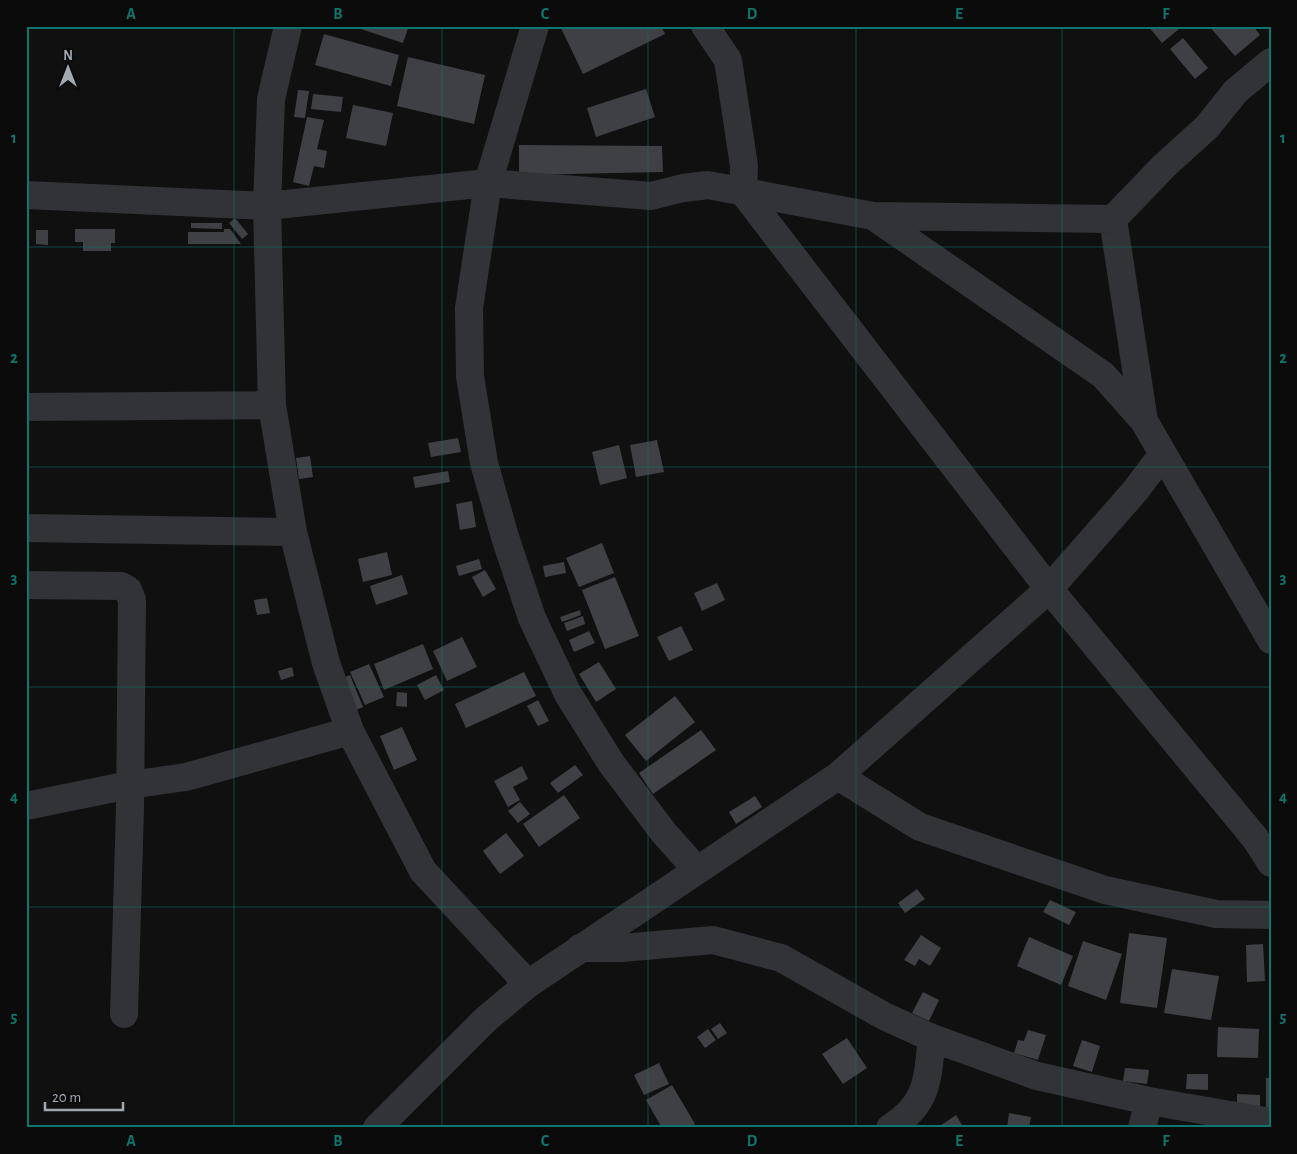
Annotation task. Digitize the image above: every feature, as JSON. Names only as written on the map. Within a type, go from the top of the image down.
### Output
[{"type":"street","points":[[288,26],[271,99],[267,206],[272,404],[293,532],[326,663],[350,731],[423,870],[528,984]]},
{"type":"street","points":[[535,26],[488,183],[469,308],[470,376],[484,463],[505,537],[532,618],[568,694],[611,763],[664,833],[697,870]]},
{"type":"street","points":[[705,26],[728,60],[744,166],[743,192],[1049,588],[1255,838],[1271,863]]},
{"type":"street","points":[[26,195],[267,206],[488,183],[651,196],[682,188],[708,185],[874,216],[1113,219],[1164,166],[1207,127],[1236,91],[1271,62]]},
{"type":"street","points":[[874,216],[1103,375],[1144,421],[1271,640]]},
{"type":"street","points":[[1113,219],[1144,421]]},
{"type":"street","points":[[26,407],[272,404]]},
{"type":"street","points":[[377,1128],[485,1020],[528,984],[838,776],[1049,588],[1135,491],[1163,454]]},
{"type":"street","points":[[26,528],[293,532]]},
{"type":"street","points":[[26,586],[122,586],[128,590],[132,600],[124,1014]]},
{"type":"street","points":[[26,806],[129,785],[186,777],[350,731]]},
{"type":"street","points":[[838,776],[920,827],[1105,890],[1216,914],[1271,914]]},
{"type":"street","points":[[580,948],[622,948],[713,940],[781,958],[884,1016],[932,1038],[1037,1076],[1149,1101],[1271,1122]]},
{"type":"street","points":[[890,1128],[909,1116],[927,1086],[932,1038]]},
{"type":"street","points":[[1142,1128],[1149,1101]]},
{"type":"building","points":[[352,26],[409,26],[403,43]]},
{"type":"building","points":[[560,26],[661,26],[665,34],[583,74]]},
{"type":"building","points":[[1148,26],[1177,26],[1179,29],[1162,43]]},
{"type":"building","points":[[1209,26],[1253,26],[1260,35],[1235,56]]},
{"type":"building","points":[[324,34],[399,55],[391,86],[315,65]]},
{"type":"building","points":[[1183,38],[1208,68],[1195,79],[1170,49]]},
{"type":"building","points":[[408,57],[485,75],[474,124],[397,106]]},
{"type":"building","points":[[646,89],[655,117],[596,137],[587,108]]},
{"type":"building","points":[[298,90],[309,91],[305,118],[294,117]]},
{"type":"building","points":[[313,94],[343,97],[341,112],[311,109]]},
{"type":"building","points":[[353,105],[393,113],[386,146],[346,138]]},
{"type":"building","points":[[307,117],[324,120],[317,149],[327,151],[324,168],[314,166],[309,186],[293,182]]},
{"type":"building","points":[[519,145],[662,146],[663,172],[519,175]]},
{"type":"building","points":[[235,218],[248,234],[242,239],[229,223]]},
{"type":"building","points":[[191,223],[222,223],[222,229],[191,228]]},
{"type":"building","points":[[26,229],[28,229],[28,258],[26,258]]},
{"type":"building","points":[[75,229],[115,229],[115,243],[111,243],[111,251],[83,251],[83,242],[75,242]]},
{"type":"building","points":[[224,229],[230,229],[241,244],[188,244],[188,232],[224,232]]},
{"type":"building","points":[[36,230],[48,230],[48,245],[36,244]]},
{"type":"building","points":[[458,438],[461,452],[431,457],[428,443]]},
{"type":"building","points":[[657,440],[664,472],[636,477],[630,445]]},
{"type":"building","points":[[619,445],[627,478],[600,485],[592,452]]},
{"type":"building","points":[[310,456],[313,477],[299,479],[296,458]]},
{"type":"building","points":[[448,471],[450,482],[415,488],[413,477]]},
{"type":"building","points":[[472,501],[476,527],[460,530],[456,504]]},
{"type":"building","points":[[602,543],[614,573],[579,587],[566,558]]},
{"type":"building","points":[[387,552],[392,575],[363,582],[358,559]]},
{"type":"building","points":[[479,559],[482,569],[459,576],[456,566]]},
{"type":"building","points":[[564,562],[566,573],[545,577],[543,566]]},
{"type":"building","points":[[485,570],[496,589],[483,597],[472,577]]},
{"type":"building","points":[[402,575],[408,594],[376,605],[370,586]]},
{"type":"building","points":[[615,577],[639,636],[605,649],[582,590]]},
{"type":"building","points":[[717,583],[725,600],[702,611],[694,593]]},
{"type":"building","points":[[267,598],[270,613],[257,615],[254,600]]},
{"type":"building","points":[[580,610],[581,615],[562,622],[560,617]]},
{"type":"building","points":[[583,616],[585,624],[567,631],[564,623]]},
{"type":"building","points":[[681,626],[693,650],[669,661],[657,637]]},
{"type":"building","points":[[589,631],[595,643],[574,652],[569,640]]},
{"type":"building","points":[[462,637],[477,667],[447,681],[433,651]]},
{"type":"building","points":[[423,644],[433,669],[384,690],[374,664]]},
{"type":"building","points":[[599,662],[616,689],[596,702],[579,674]]},
{"type":"building","points":[[369,664],[384,697],[365,705],[350,672]]},
{"type":"building","points":[[292,667],[294,676],[281,680],[278,671]]},
{"type":"building","points":[[524,672],[536,696],[466,728],[455,704]]},
{"type":"building","points":[[350,675],[363,707],[356,710],[342,678]]},
{"type":"building","points":[[436,675],[444,690],[425,700],[417,685]]},
{"type":"building","points":[[397,692],[407,693],[407,707],[396,706]]},
{"type":"building","points":[[675,696],[695,722],[646,761],[625,735]]},
{"type":"building","points":[[538,700],[549,721],[538,726],[527,706]]},
{"type":"building","points":[[402,727],[417,760],[394,770],[380,736]]},
{"type":"building","points":[[701,730],[716,750],[653,794],[639,773]]},
{"type":"building","points":[[575,765],[583,775],[558,793],[550,783]]},
{"type":"building","points":[[522,766],[528,779],[513,787],[520,800],[508,807],[494,781]]},
{"type":"building","points":[[564,795],[580,818],[539,847],[523,824]]},
{"type":"building","points":[[755,796],[762,807],[736,824],[729,812]]},
{"type":"building","points":[[520,802],[530,814],[518,823],[508,811]]},
{"type":"building","points":[[506,833],[524,856],[500,874],[483,851]]},
{"type":"building","points":[[917,889],[925,899],[905,913],[898,903]]},
{"type":"building","points":[[1050,900],[1076,912],[1069,925],[1043,912]]},
{"type":"building","points":[[1129,933],[1167,938],[1157,1008],[1120,1003]]},
{"type":"building","points":[[921,935],[941,948],[930,966],[919,959],[915,966],[904,960]]},
{"type":"building","points":[[1029,937],[1073,956],[1061,985],[1017,966]]},
{"type":"building","points":[[1083,941],[1122,954],[1106,1000],[1068,986]]},
{"type":"building","points":[[1263,944],[1265,981],[1247,982],[1246,945]]},
{"type":"building","points":[[1172,969],[1219,976],[1211,1020],[1164,1013]]},
{"type":"building","points":[[923,992],[939,1000],[929,1021],[912,1013]]},
{"type":"building","points":[[720,1023],[727,1033],[718,1039],[711,1029]]},
{"type":"building","points":[[1218,1027],[1259,1029],[1258,1058],[1217,1057]]},
{"type":"building","points":[[708,1029],[716,1040],[705,1048],[697,1037]]},
{"type":"building","points":[[1028,1030],[1046,1035],[1038,1060],[1014,1053],[1018,1040],[1024,1041]]},
{"type":"building","points":[[847,1038],[867,1068],[843,1084],[822,1054]]},
{"type":"building","points":[[1082,1040],[1100,1046],[1092,1072],[1073,1066]]},
{"type":"building","points":[[659,1063],[669,1084],[644,1095],[634,1075]]},
{"type":"building","points":[[1125,1068],[1149,1070],[1147,1084],[1123,1081]]},
{"type":"building","points":[[1187,1074],[1208,1074],[1208,1090],[1186,1089]]},
{"type":"building","points":[[1266,1078],[1271,1078],[1271,1109],[1266,1109]]},
{"type":"building","points":[[672,1085],[695,1124],[689,1128],[662,1128],[646,1100]]},
{"type":"building","points":[[1237,1094],[1260,1095],[1260,1110],[1237,1110]]},
{"type":"building","points":[[1009,1113],[1031,1117],[1029,1128],[1007,1128]]},
{"type":"building","points":[[956,1115],[964,1128],[937,1128]]}]
